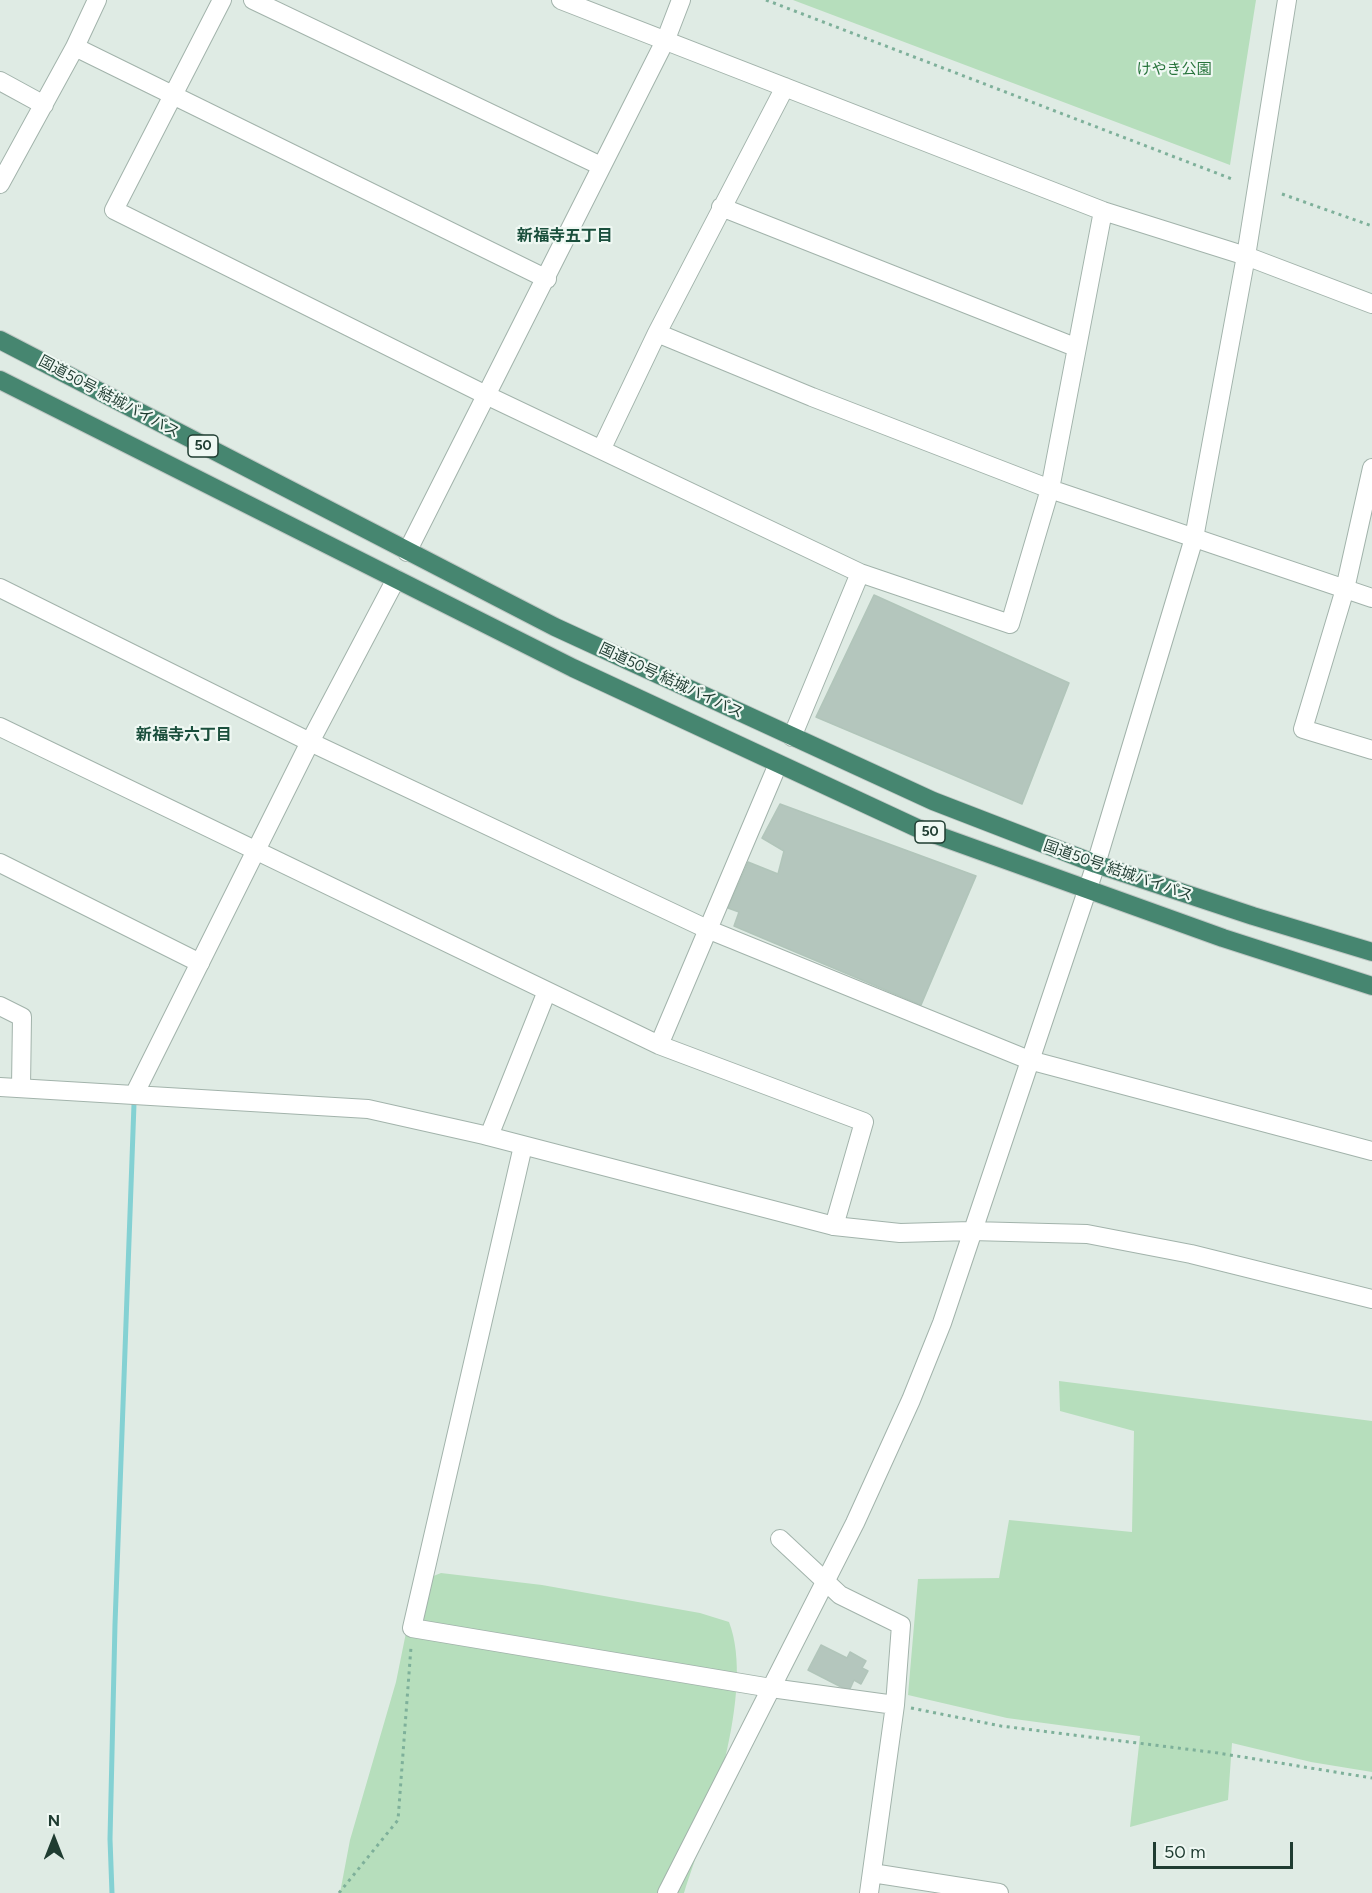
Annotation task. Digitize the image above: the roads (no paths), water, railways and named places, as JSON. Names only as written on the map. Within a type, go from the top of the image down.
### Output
[{"type":"highway","name":"国道50号 結城バイパス","points":[[0,340],[555,627],[933,801],[1096,864],[1252,916],[1372,952]]},
{"type":"highway","name":"国道50号 結城バイパス","points":[[0,380],[573,668],[917,828],[1087,891],[1372,986]]},
{"type":"street","points":[[0,184],[75,47],[97,0]]},
{"type":"street","points":[[222,0],[171,94],[114,210],[488,396],[602,448],[860,573],[1010,624],[1050,489],[1103,211]]},
{"type":"street","points":[[253,0],[601,166]]},
{"type":"street","points":[[561,0],[1103,211],[1246,256],[1372,304]]},
{"type":"street","points":[[407,552],[547,279],[601,166],[666,39],[681,0]]},
{"type":"street","points":[[667,1893],[826,1581],[911,1400],[942,1323],[1096,864],[1194,538],[1246,256],[1287,0]]},
{"type":"street","points":[[75,47],[547,279]]},
{"type":"street","points":[[0,81],[44,105]]},
{"type":"street","points":[[602,448],[657,333],[784,87]]},
{"type":"street","points":[[721,207],[1076,347]]},
{"type":"street","points":[[657,333],[812,397],[1050,489],[1372,598]]},
{"type":"street","points":[[1372,468],[1345,589],[1303,729],[1372,750]]},
{"type":"street","points":[[792,737],[860,573]]},
{"type":"street","points":[[135,1095],[310,742],[396,579]]},
{"type":"street","points":[[0,588],[310,742],[707,929],[1029,1060],[1372,1151]]},
{"type":"street","points":[[0,728],[659,1045],[864,1122],[834,1226]]},
{"type":"street","points":[[659,1045],[778,764]]},
{"type":"street","points":[[0,863],[200,963]]},
{"type":"street","points":[[489,1136],[547,991]]},
{"type":"street","points":[[0,1006],[22,1017],[21,1087]]},
{"type":"street","points":[[0,1087],[368,1109],[489,1136],[834,1226],[900,1233],[971,1231],[1087,1234],[1124,1239],[1372,1299]]},
{"type":"street","points":[[523,1146],[412,1628],[771,1688],[895,1705]]},
{"type":"street","points":[[780,1539],[840,1595],[901,1626],[895,1705],[869,1893]]},
{"type":"street","points":[[872,1873],[999,1893]]},
{"type":"waterway","points":[[112,1893],[110,1839],[115,1624],[134,1104]]},
{"type":"district","name":"新福寺五丁目","points":[[565,236]]},
{"type":"district","name":"新福寺六丁目","points":[[184,735]]},
{"type":"park label","name":"けやき公園","points":[[1174,70]]}]
